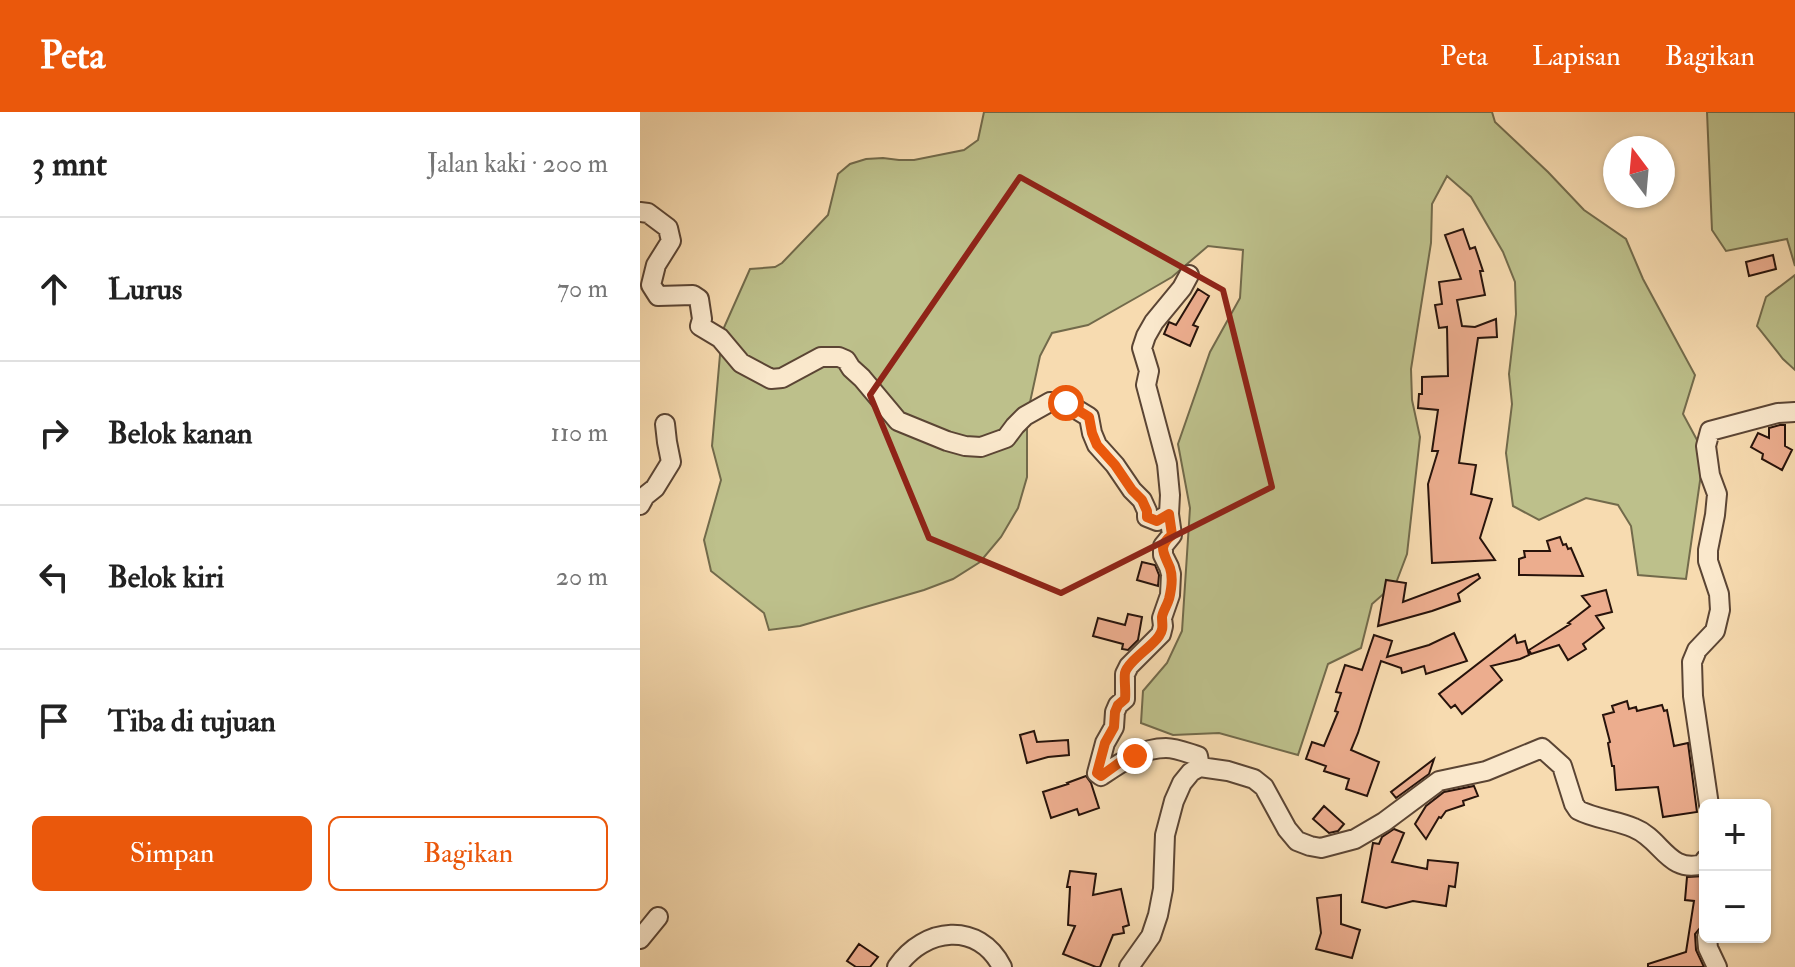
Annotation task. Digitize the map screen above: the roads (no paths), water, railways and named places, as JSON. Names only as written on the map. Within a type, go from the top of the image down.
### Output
[{"type":"street","points":[[640,212],[648,213],[668,228],[671,241],[656,265],[651,285],[658,296],[693,295],[699,299],[700,326],[720,338],[750,369],[771,379],[782,378],[821,357],[839,357],[846,360],[898,421],[965,446],[981,447],[1006,438],[1037,408],[1050,402],[1066,403],[1089,417],[1097,445],[1142,500],[1147,517],[1157,521],[1169,514]]},
{"type":"street","points":[[1189,275],[1154,322],[1142,348],[1149,371],[1146,385],[1167,464],[1172,535],[1163,546],[1163,555],[1169,567],[1170,595],[1162,618],[1161,634],[1125,674],[1125,699],[1115,712],[1114,727],[1105,743],[1097,773],[1101,776],[1123,760],[1143,751],[1167,748],[1198,756],[1200,767]]},
{"type":"street","points":[[1708,799],[1693,696],[1692,662],[1697,650],[1715,631],[1720,610],[1719,594],[1708,561],[1717,494],[1710,475],[1706,446],[1710,431],[1778,413],[1795,412]]},
{"type":"street","points":[[640,505],[671,462],[665,424]]},
{"type":"street","points":[[1129,967],[1151,936],[1158,915],[1163,889],[1165,835],[1174,801],[1182,783],[1200,767],[1254,779],[1264,787],[1297,841],[1321,848],[1355,839],[1384,822],[1439,781],[1486,771],[1542,748],[1562,766],[1578,810],[1635,828],[1681,866],[1699,866]]},
{"type":"street","points":[[640,939],[658,917]]},
{"type":"street","points":[[897,967],[916,948],[943,934],[976,940],[991,951],[1002,967]]},
{"type":"street","points":[[1708,943],[1717,967]]}]
